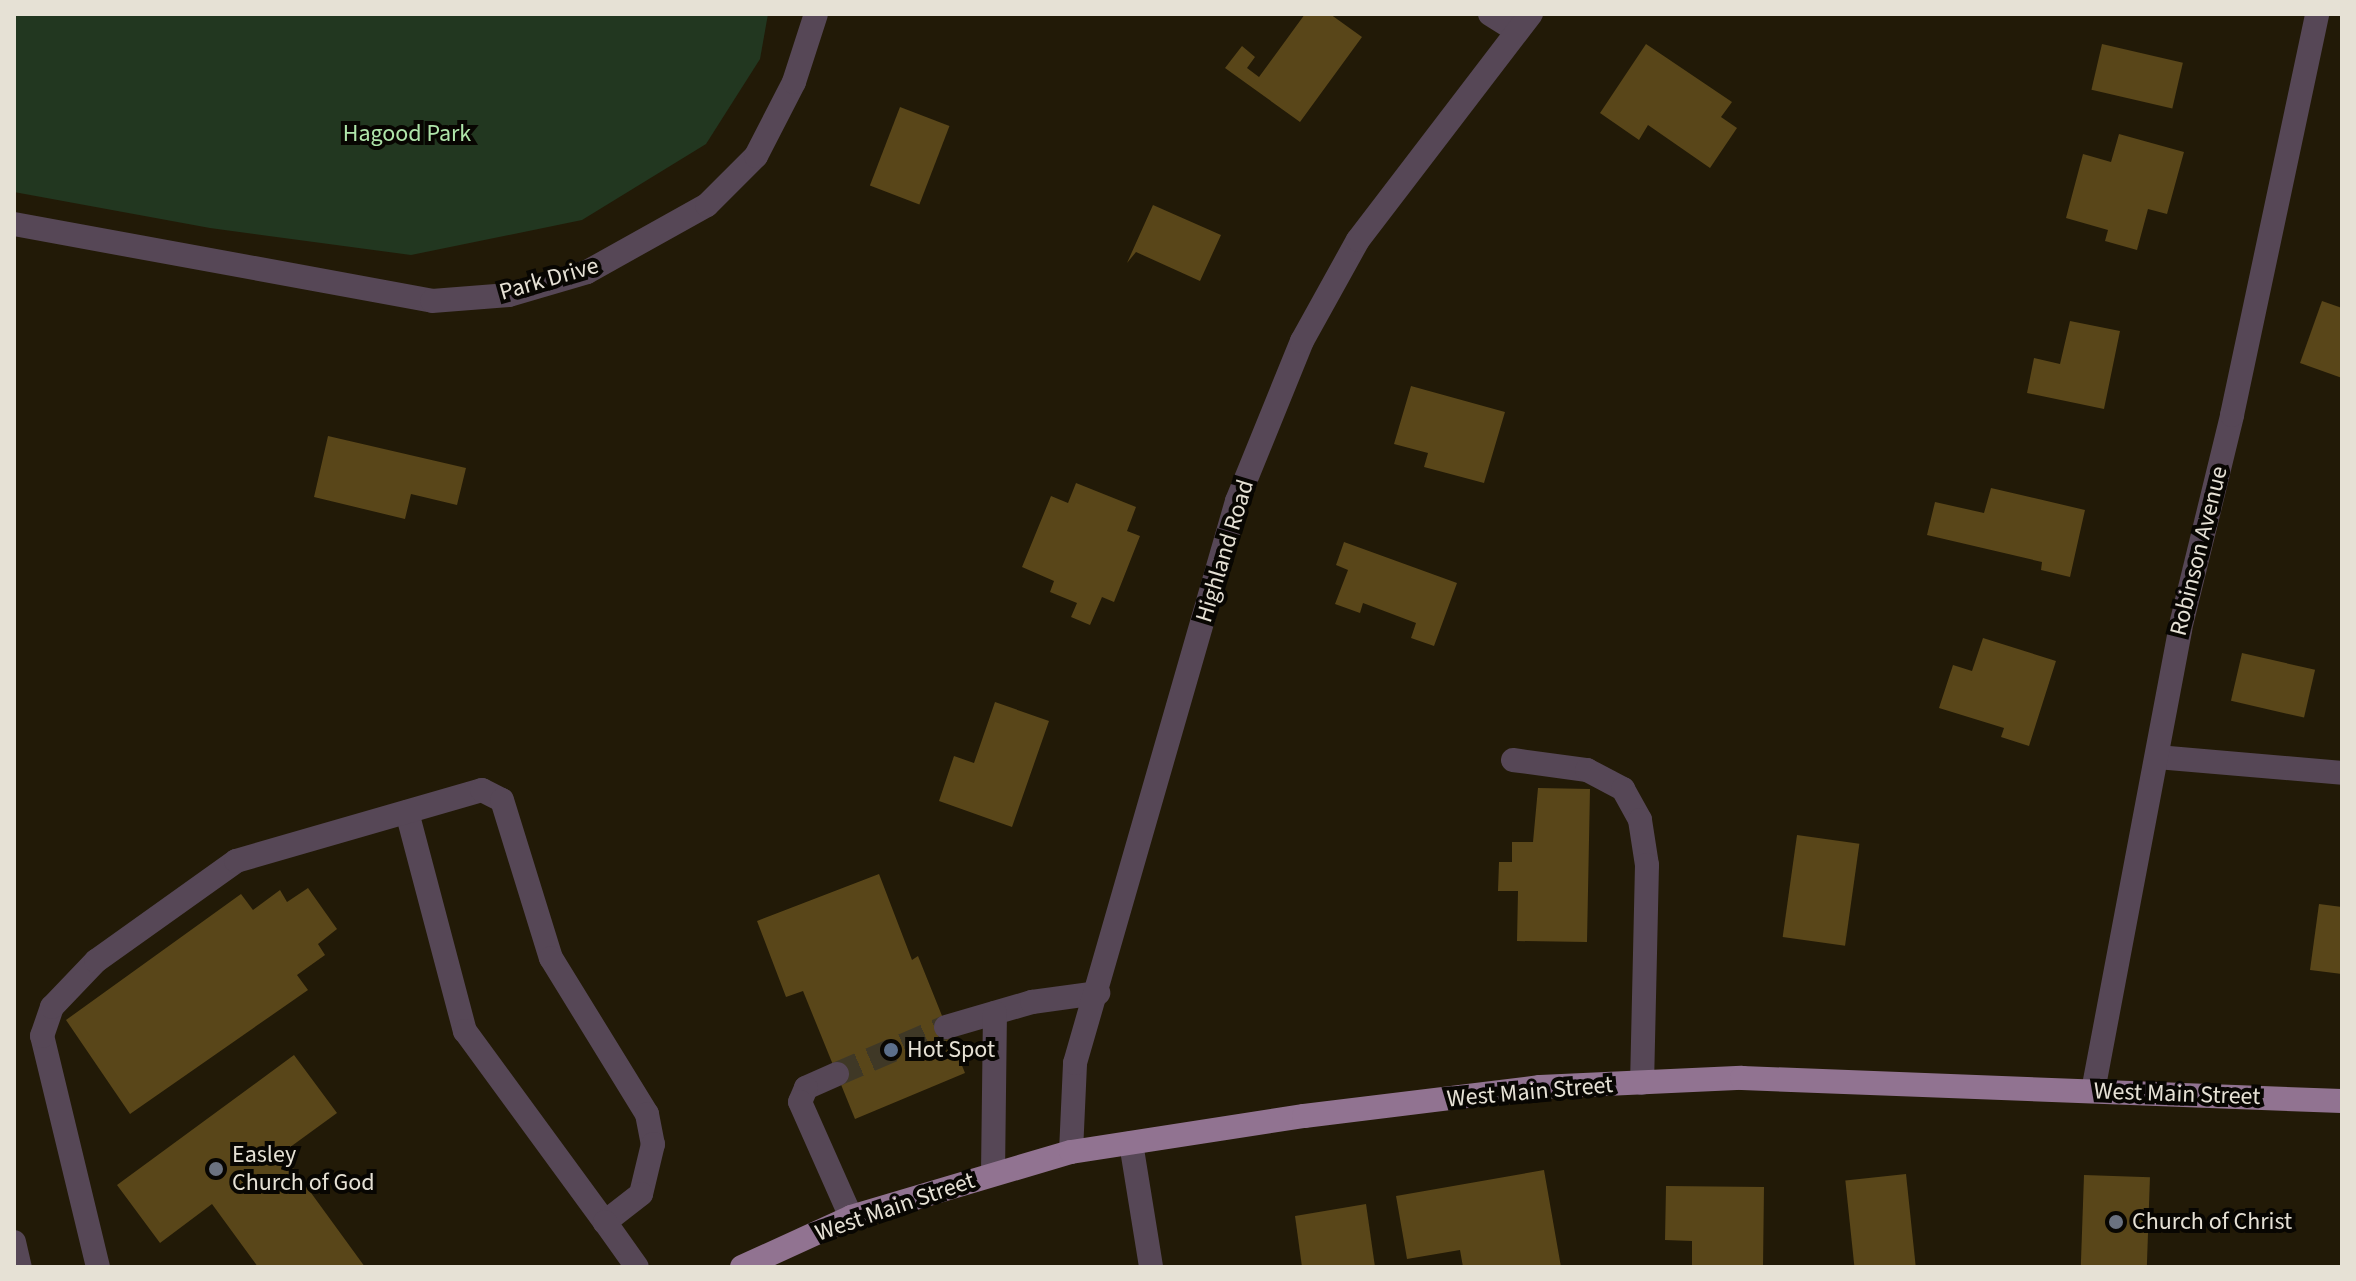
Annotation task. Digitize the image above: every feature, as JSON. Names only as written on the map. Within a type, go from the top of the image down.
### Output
[{"type":"main road","name":"West Main Street","points":[[742,1267],[851,1217],[1071,1152],[1540,1087],[1742,1078],[2342,1101]]},
{"type":"street","name":"Park Drive","points":[[14,224],[432,301],[509,295],[587,272],[707,205],[756,156],[794,82],[816,14]]},
{"type":"street","points":[[1490,14],[1524,23]]},
{"type":"street","name":"Robinson Avenue","points":[[2093,1091],[2180,629],[2232,415],[2317,14]]},
{"type":"street","name":"Highland Road","points":[[1071,1152],[1075,1063],[1098,993],[1237,501],[1302,341],[1358,240],[1524,23]]},
{"type":"street","points":[[2157,757],[2342,773]]},
{"type":"street","points":[[1513,760],[1587,770],[1623,789],[1640,820],[1647,865],[1642,1083]]},
{"type":"street","points":[[98,1267],[42,1036],[52,1007],[96,961],[236,861],[482,790],[502,800],[551,958],[647,1114],[653,1144],[641,1194],[605,1222]]},
{"type":"street","points":[[407,812],[465,1031],[637,1267]]},
{"type":"street","points":[[946,1027],[995,1013],[1098,993]]},
{"type":"street","points":[[993,1174],[995,1013]]},
{"type":"street","points":[[837,1074],[806,1088],[800,1102],[851,1217]]},
{"type":"street","points":[[1131,1143],[1151,1267]]},
{"type":"street","points":[[14,1242],[20,1267]]},
{"type":"green space","name":"Hagood Park","points":[[14,14],[768,14],[760,59],[706,144],[582,220],[411,255],[210,228],[14,192]]},
{"type":"building","points":[[1305,14],[1330,14],[1362,37],[1300,122],[1225,68],[1242,46],[1255,57],[1247,68],[1259,77]]},
{"type":"building","points":[[1646,44],[1732,102],[1721,117],[1737,128],[1710,168],[1648,125],[1639,140],[1600,113]]},
{"type":"building","points":[[2102,44],[2183,63],[2172,108],[2091,90]]},
{"type":"building","points":[[900,107],[949,126],[919,204],[870,185]]},
{"type":"building","points":[[2119,134],[2184,152],[2167,214],[2148,209],[2137,250],[2105,241],[2108,230],[2066,218],[2083,154],[2111,162]]},
{"type":"building","points":[[1153,205],[1221,235],[1200,281],[1136,252],[1127,263]]},
{"type":"building","points":[[2322,301],[2342,308],[2342,378],[2300,363]]},
{"type":"building","points":[[2070,321],[2120,331],[2104,409],[2027,393],[2034,358],[2060,364]]},
{"type":"building","points":[[1411,386],[1505,412],[1484,483],[1424,467],[1428,453],[1394,444]]},
{"type":"building","points":[[328,436],[466,468],[457,505],[411,494],[405,519],[314,497]]},
{"type":"building","points":[[1076,483],[1136,507],[1127,531],[1140,536],[1114,602],[1102,597],[1090,625],[1071,617],[1077,603],[1050,592],[1054,581],[1022,567],[1051,496],[1068,503]]},
{"type":"building","points":[[1991,488],[2085,510],[2070,577],[2041,570],[2042,562],[1927,535],[1935,502],[1984,513]]},
{"type":"building","points":[[1344,542],[1457,583],[1434,646],[1411,638],[1416,623],[1363,603],[1360,613],[1335,604],[1348,570],[1336,565]]},
{"type":"building","points":[[1983,638],[2056,661],[2029,746],[2001,737],[2004,728],[1939,708],[1953,665],[1972,671]]},
{"type":"building","points":[[2242,653],[2315,670],[2304,718],[2231,701]]},
{"type":"building","points":[[995,702],[1049,721],[1012,827],[939,801],[954,756],[974,763]]},
{"type":"building","points":[[1538,788],[1590,789],[1587,942],[1517,941],[1518,891],[1498,891],[1499,862],[1512,862],[1512,842],[1533,842]]},
{"type":"building","points":[[1797,835],[1859,844],[1845,946],[1783,937]]},
{"type":"building","points":[[879,874],[912,960],[918,956],[965,1073],[855,1119],[803,991],[786,997],[757,921]]},
{"type":"building","points":[[308,888],[337,929],[318,944],[325,955],[297,975],[308,990],[130,1114],[66,1020],[241,894],[253,910],[280,890],[287,902]]},
{"type":"building","points":[[2319,904],[2342,907],[2342,974],[2310,970]]},
{"type":"building","name":"Easley Church of God","points":[[294,1055],[337,1113],[282,1153],[365,1267],[258,1267],[212,1204],[160,1243],[117,1185]]},
{"type":"building","points":[[1544,1170],[1561,1267],[1463,1267],[1460,1250],[1407,1259],[1396,1196]]},
{"type":"building","points":[[1906,1174],[1916,1266],[1854,1267],[1845,1180]]},
{"type":"building","name":"Church of Christ","points":[[2084,1175],[2150,1177],[2147,1267],[2081,1267]]},
{"type":"building","points":[[1666,1186],[1764,1187],[1763,1267],[1692,1267],[1692,1241],[1665,1240]]},
{"type":"building","points":[[1366,1204],[1375,1267],[1302,1267],[1295,1216]]},
{"type":"tunnel","points":[[837,1074],[946,1027]]},
{"type":"place","name":"Hot Spot","points":[[891,1050]]},
{"type":"place","name":"Easley Church of God","points":[[216,1169]]},
{"type":"place","name":"Church of Christ","points":[[2116,1222]]}]
